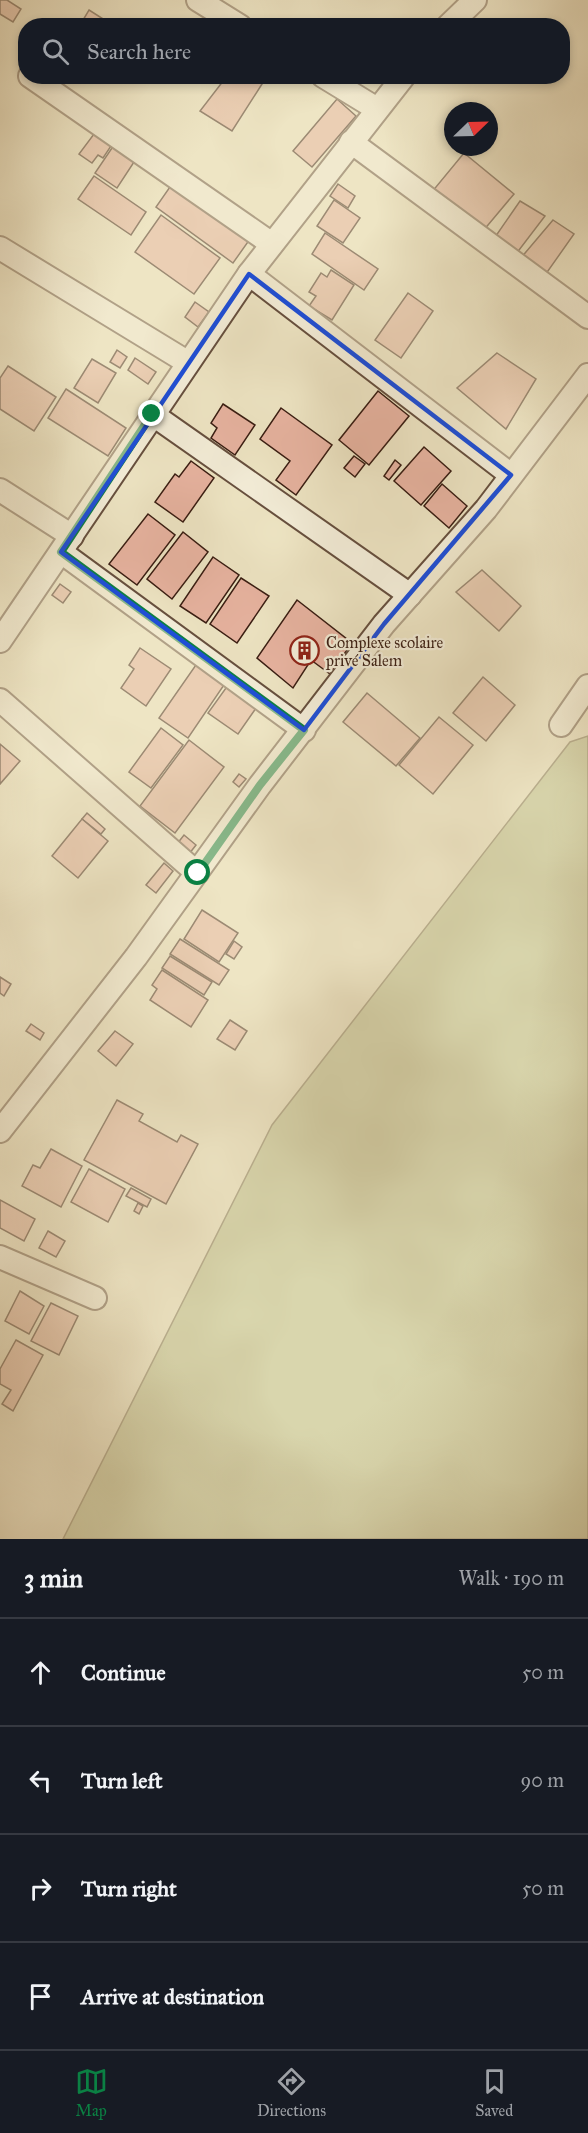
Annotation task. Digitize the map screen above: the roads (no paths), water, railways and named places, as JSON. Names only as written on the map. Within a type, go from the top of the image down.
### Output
[{"type":"street","points":[[198,0],[227,18]]},
{"type":"street","points":[[456,18],[475,0]]},
{"type":"street","points":[[40,84],[272,244]]},
{"type":"street","points":[[336,84],[376,109]]},
{"type":"street","points":[[0,641],[187,362],[249,274],[397,84]]},
{"type":"street","points":[[351,142],[588,317]]},
{"type":"street","points":[[0,248],[187,362]]},
{"type":"street","points":[[249,274],[511,475]]},
{"type":"street","points":[[0,1131],[136,957],[260,785],[384,624],[486,509],[588,375]]},
{"type":"street","points":[[152,414],[410,595]]},
{"type":"street","points":[[0,490],[304,730]]},
{"type":"street","points":[[561,725],[588,686]]},
{"type":"street","points":[[0,700],[198,873]]},
{"type":"street","points":[[0,1257],[95,1298]]},
{"type":"place","name":"Complexe scolaire privé Salem","points":[[305,651]]}]
